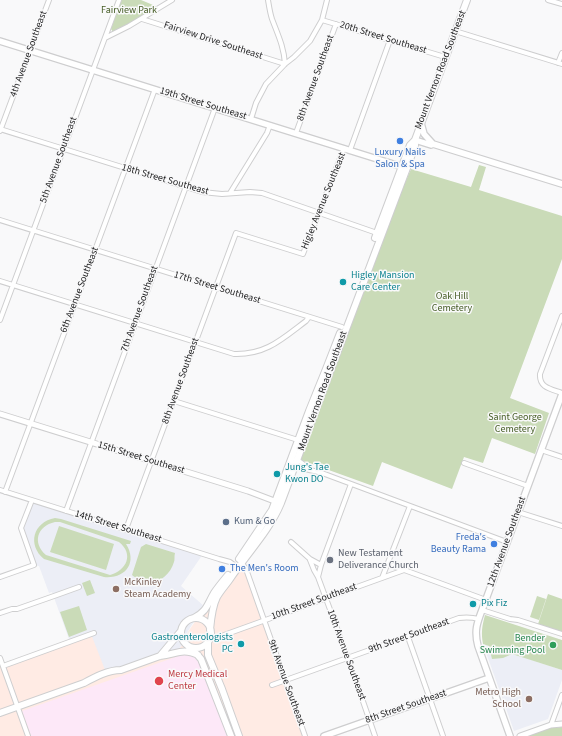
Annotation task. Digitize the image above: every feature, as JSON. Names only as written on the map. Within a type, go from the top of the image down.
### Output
[{"type":"main road","name":"Mount Vernon Road Southeast","points":[[194,618],[204,612],[214,593],[278,502],[298,460],[404,167],[410,145],[415,140],[465,1]]},
{"type":"main road","name":"19th Street Southeast","points":[[0,41],[404,167]]},
{"type":"main road","points":[[421,123],[424,134],[433,144]]},
{"type":"main road","points":[[415,140],[430,145],[433,144],[562,184]]},
{"type":"main road","name":"Mount Vernon Road Southeast","points":[[210,630],[211,618],[217,597],[277,513],[278,502],[303,426],[404,167]]},
{"type":"main road","name":"12th Avenue Southeast","points":[[510,736],[477,641],[476,628],[478,619],[562,394]]},
{"type":"main road","points":[[295,466],[295,459],[302,440],[303,426]]},
{"type":"main road","points":[[231,736],[201,659],[182,640],[182,626],[185,622],[194,618],[203,620],[209,626],[210,638],[208,642],[208,655],[238,734]]},
{"type":"main road","points":[[163,656],[181,631]]},
{"type":"main road","points":[[163,656],[176,649],[188,646],[193,648],[202,647],[208,642]]},
{"type":"main road","points":[[0,712],[84,683],[114,670],[121,670],[163,656],[187,651],[198,655]]},
{"type":"main road","points":[[208,675],[212,675],[217,686],[222,689]]},
{"type":"main road","name":"8th Street Southeast","points":[[324,736],[489,678]]},
{"type":"main road","points":[[218,704],[221,703],[224,705],[233,728],[238,734]]},
{"type":"street","name":"4th Avenue Southeast","points":[[0,130],[49,0]]},
{"type":"street","name":"5th Avenue Southeast","points":[[0,320],[119,0]]},
{"type":"street","points":[[105,38],[142,19],[172,0]]},
{"type":"street","points":[[268,0],[272,18],[284,54],[285,64]]},
{"type":"street","points":[[251,119],[256,103],[266,84],[310,40],[322,20],[327,0]]},
{"type":"street","points":[[548,0],[562,4]]},
{"type":"street","name":"Fairview Drive Southeast","points":[[142,19],[285,64]]},
{"type":"street","name":"20th Street Southeast","points":[[322,20],[445,58]]},
{"type":"street","name":"8th Avenue Southeast","points":[[296,133],[336,24]]},
{"type":"street","points":[[455,31],[560,64],[562,53]]},
{"type":"street","name":"Higley Avenue Southeast","points":[[236,233],[303,254],[319,212],[347,149],[390,40]]},
{"type":"street","name":"6th Avenue Southeast","points":[[2,491],[30,423],[155,89]]},
{"type":"street","name":"7th Avenue Southeast","points":[[66,510],[215,108]]},
{"type":"street","points":[[230,193],[267,133],[270,125]]},
{"type":"street","name":"18th Street Southeast","points":[[0,130],[202,192],[222,194],[250,192],[262,193],[377,233]]},
{"type":"street","name":"17th Street Southeast","points":[[0,220],[342,327]]},
{"type":"street","name":"8th Avenue Southeast","points":[[126,530],[236,233]]},
{"type":"street","points":[[0,281],[135,324],[241,355],[257,352],[273,346],[306,321],[309,317]]},
{"type":"street","points":[[562,316],[540,374],[540,379],[542,384],[546,387],[562,394]]},
{"type":"street","points":[[174,401],[298,440]]},
{"type":"street","name":"15th Street Southeast","points":[[0,414],[278,502]]},
{"type":"street","points":[[541,450],[562,457]]},
{"type":"street","points":[[298,460],[310,469],[507,542]]},
{"type":"street","points":[[464,463],[528,486]]},
{"type":"street","points":[[295,466],[310,469]]},
{"type":"street","points":[[318,577],[351,484]]},
{"type":"street","name":"14th Street Southeast","points":[[2,491],[225,560],[234,565]]},
{"type":"street","points":[[0,577],[34,565],[22,528],[32,500]]},
{"type":"street","points":[[382,578],[410,506]]},
{"type":"street","points":[[518,512],[562,526]]},
{"type":"street","points":[[291,542],[310,559],[321,565]]},
{"type":"street","name":"10th Avenue Southeast","points":[[310,559],[326,598],[375,736]]},
{"type":"street","name":"9th Avenue Southeast","points":[[241,562],[246,569],[305,736]]},
{"type":"street","points":[[388,564],[486,600]]},
{"type":"street","name":"10th Street Southeast","points":[[224,635],[404,570]]},
{"type":"street","points":[[0,613],[12,609],[17,610],[79,587]]},
{"type":"street","points":[[482,610],[562,634]]},
{"type":"street","name":"9th Street Southeast","points":[[272,685],[459,618],[470,617],[478,619]]},
{"type":"street","points":[[3,666],[94,633]]},
{"type":"street","points":[[408,636],[443,736]]},
{"type":"street","points":[[0,658],[28,736]]},
{"type":"street","points":[[551,725],[562,694]]},
{"type":"street","points":[[520,736],[551,725],[562,724]]},
{"type":"shaded area","name":"McKinley Steam Academy","points":[[32,500],[203,554],[181,586],[204,606],[188,631],[182,645],[177,651],[107,675],[91,634],[70,642],[52,592],[49,593],[39,566],[34,565],[21,528]]},
{"type":"shaded area","points":[[238,562],[243,565],[305,736],[0,736],[0,658],[3,666],[91,634],[177,651],[182,645],[192,626]]},
{"type":"shaded area","name":"Metro High School","points":[[483,644],[562,670],[562,680],[548,719],[514,731]]},
{"type":"shaded area","name":"Mercy Medical Center","points":[[187,653],[199,657],[229,736],[31,736],[22,711]]},
{"type":"green space","name":"Fairview Park","points":[[121,0],[141,0],[158,7],[113,32],[111,29]]},
{"type":"green space","name":"Oak Hill Cemetery","points":[[479,165],[486,167],[479,190],[562,216],[562,259],[510,398],[549,413],[535,454],[492,438],[483,463],[464,457],[452,489],[382,462],[373,486],[301,460],[300,458],[391,215],[411,169],[471,187]]},
{"type":"green space","points":[[55,518],[61,519],[131,541],[130,544],[126,544],[131,557],[130,563],[123,572],[118,575],[104,577],[44,559],[35,547],[34,541],[37,529],[48,520]],"holes":[[[55,522],[60,522],[119,542],[124,547],[127,556],[124,566],[116,573],[110,575],[46,555],[39,545],[38,536],[44,527]]]},
{"type":"green space","points":[[59,526],[114,544],[106,570],[50,552]]},
{"type":"green space","points":[[146,544],[175,553],[170,571],[163,578],[155,582],[142,581],[132,575],[141,547]]},
{"type":"green space","points":[[90,580],[95,593],[87,596],[82,583]]},
{"type":"green space","points":[[548,594],[562,599],[562,632],[538,624]]},
{"type":"green space","points":[[537,596],[546,599],[539,620],[530,617]]},
{"type":"green space","points":[[79,606],[87,630],[69,637],[60,612]]},
{"type":"green space","points":[[485,615],[562,640],[562,670],[512,654],[503,658],[492,659],[489,646],[483,644],[482,630]]},
{"type":"green space","points":[[562,727],[562,736],[528,736],[551,728]]},
{"type":"place","name":"Luxury Nails Salon & Spa","points":[[400,141]]},
{"type":"place","name":"Higley Mansion Care Center","points":[[343,282]]},
{"type":"place","name":"Jung's Tae Kwon DO","points":[[277,474]]},
{"type":"place","name":"Kum & Go","points":[[226,522]]},
{"type":"place","name":"Freda's Beauty Rama","points":[[494,544]]},
{"type":"place","name":"New Testament Deliverance Church","points":[[330,560]]},
{"type":"place","name":"The Men's Room","points":[[222,569]]},
{"type":"place","name":"McKinley Steam Academy","points":[[116,589]]},
{"type":"place","name":"Pix Fiz","points":[[473,604]]},
{"type":"place","name":"Gastroenterologists PC","points":[[241,644]]},
{"type":"place","name":"Bender Swimming Pool","points":[[553,645]]},
{"type":"place","name":"Mercy Medical Center","points":[[159,681]]},
{"type":"place","name":"Metro High School","points":[[529,699]]},
{"type":"park label","name":"Saint George Cemetery","points":[[515,424]]}]
